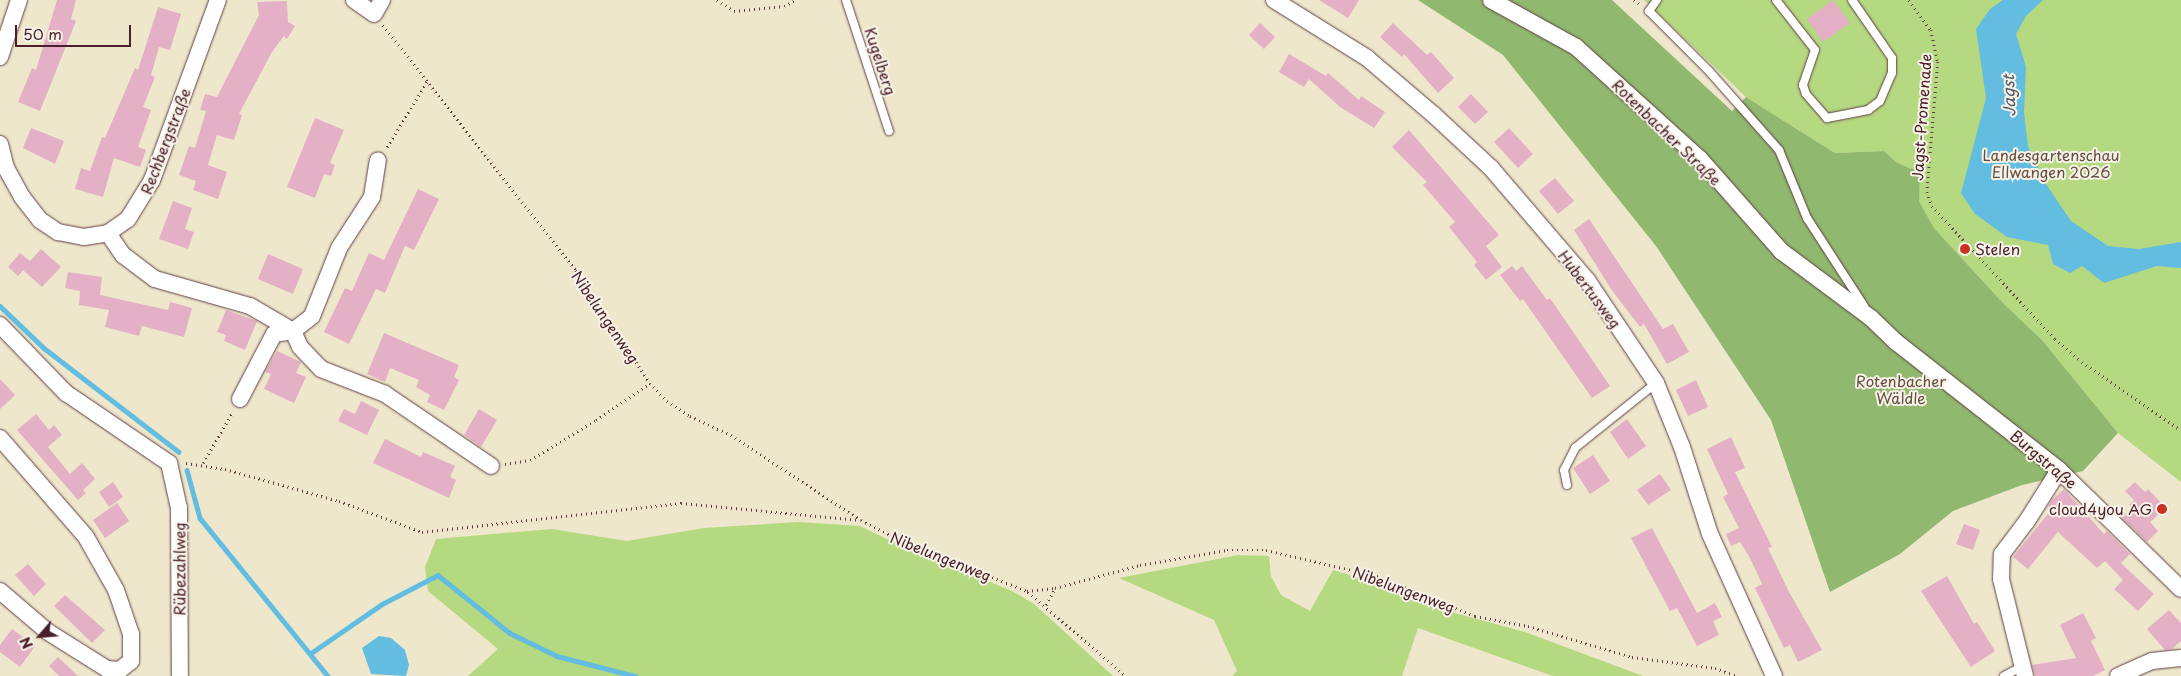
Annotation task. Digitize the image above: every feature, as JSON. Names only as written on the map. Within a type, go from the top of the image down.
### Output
[{"type":"street","points":[[0,57],[19,0]]},
{"type":"street","name":"Rechbergstraße","points":[[0,144],[6,168],[22,197],[40,220],[58,232],[84,237],[108,233],[128,219],[152,180],[218,0]]},
{"type":"street","points":[[354,0],[378,7]]},
{"type":"street","name":"Hubertusweg","points":[[1274,0],[1367,58],[1491,168],[1587,280],[1656,383],[1682,447],[1710,534],[1774,676]]},
{"type":"street","name":"Rotenbacher Straße","points":[[1491,0],[1576,47],[1700,159],[1781,251],[1871,318],[1896,342]]},
{"type":"street","points":[[240,400],[274,334],[293,331],[312,316],[339,248],[372,197],[378,160]]},
{"type":"street","points":[[108,233],[123,255],[155,279],[250,306],[293,331],[300,347],[320,369],[384,394],[491,466]]},
{"type":"street","name":"Rübezahlweg","points":[[0,325],[66,393],[169,463],[179,508],[180,676]]},
{"type":"street","name":"Burgstraße","points":[[1896,342],[2059,470],[2181,590]]},
{"type":"street","points":[[0,438],[86,538],[116,590],[131,634],[131,662],[120,670],[108,669],[48,632],[0,591]]},
{"type":"street","points":[[2024,671],[2001,579],[2002,554],[2028,521],[2059,470]]},
{"type":"street","points":[[2118,676],[2145,663],[2181,658]]},
{"type":"lane","name":"Kugelberg","points":[[846,0],[890,131]]},
{"type":"lane","points":[[1657,0],[1648,11],[1709,71],[1779,150],[1807,218],[1871,318]]},
{"type":"lane","points":[[1776,0],[1815,50],[1803,85],[1806,94],[1827,118],[1868,110],[1880,102],[1892,73],[1892,58],[1852,0]]},
{"type":"lane","points":[[1567,485],[1564,470],[1575,448],[1656,383]]},
{"type":"lane","points":[[2004,676],[2024,671]]},
{"type":"path","points":[[717,0],[734,11],[784,6],[796,0]]},
{"type":"path","name":"Jagst-Promenade","points":[[1909,0],[1931,30],[1938,54],[1927,192],[1932,206],[2055,339],[2082,362],[2181,430]]},
{"type":"path","name":"Nibelungenweg","points":[[378,7],[428,80],[576,270],[650,383],[667,401],[690,416],[731,435],[861,520],[904,542],[1027,591],[1055,588],[1140,565],[1227,550],[1266,550],[1377,576],[1475,616],[1528,626],[1632,657],[1715,668],[1737,676]]},
{"type":"path","points":[[378,160],[428,80]]},
{"type":"path","points":[[491,466],[530,460],[596,420],[650,383]]},
{"type":"path","points":[[240,400],[203,463],[339,501],[422,532],[681,503],[861,520]]},
{"type":"path","points":[[1046,605],[1055,588]]},
{"type":"path","points":[[1027,591],[1046,605],[1126,676]]},
{"type":"green space","name":"Rotenbacher Wäldle","points":[[1418,0],[1612,0],[1732,111],[1746,97],[1835,153],[1884,151],[1896,162],[1911,169],[1920,168],[1919,201],[1934,228],[2003,303],[2042,340],[2118,433],[2083,471],[2022,485],[1953,511],[1900,554],[1830,592],[1771,420],[1656,246],[1503,55]]},
{"type":"green space","name":"Landesgartenschau Ellwangen 2026","points":[[1644,0],[2181,0],[2181,482],[2118,433],[2042,340],[2003,303],[1934,228],[1919,201],[1911,169],[1896,162],[1884,151],[1835,153],[1746,97]]},
{"type":"green space","points":[[798,522],[860,526],[893,542],[1012,591],[1034,604],[1113,676],[468,676],[498,649],[428,591],[425,567],[436,539],[552,529],[627,541],[704,528]]},
{"type":"green space","points":[[1238,555],[1269,556],[1271,576],[1281,595],[1310,611],[1333,570],[1393,588],[1440,609],[1525,632],[1643,676],[1553,676],[1418,628],[1402,676],[1232,676],[1237,671],[1214,620],[1119,578]]},
{"type":"water","name":"Jagst","points":[[2003,0],[2043,0],[2026,16],[2016,34],[2026,67],[2024,112],[2028,146],[2046,184],[2071,221],[2108,246],[2139,249],[2181,242],[2181,268],[2157,266],[2104,283],[2082,266],[2070,273],[2053,264],[2048,245],[2007,237],[1975,214],[1961,193],[1986,98],[1976,29],[1990,9]]},
{"type":"water","points":[[379,636],[391,638],[405,650],[409,665],[406,676],[371,674],[362,648]]},
{"type":"building","points":[[57,0],[76,0],[71,19],[76,21],[40,111],[18,102],[32,68],[36,70]]},
{"type":"building","points":[[1319,0],[1359,0],[1348,18]]},
{"type":"building","points":[[1833,0],[1850,23],[1823,42],[1807,19]]},
{"type":"building","points":[[287,1],[288,22],[295,26],[287,39],[284,36],[272,52],[239,114],[242,115],[234,140],[217,135],[208,165],[227,172],[218,199],[193,190],[196,181],[179,175],[189,146],[195,148],[206,111],[200,110],[205,94],[217,97],[259,15],[257,2]]},
{"type":"building","points":[[158,7],[181,14],[170,50],[159,47],[151,75],[155,77],[143,107],[151,110],[138,147],[146,150],[140,167],[114,158],[103,197],[75,189],[81,168],[90,171],[102,137],[105,138],[135,68],[138,70]]},
{"type":"building","points":[[1260,23],[1275,37],[1264,49],[1249,35]]},
{"type":"building","points":[[1393,23],[1427,55],[1431,52],[1454,78],[1438,93],[1404,54],[1402,57],[1380,37]]},
{"type":"building","points":[[1289,54],[1326,76],[1328,73],[1359,100],[1361,96],[1385,112],[1374,128],[1340,107],[1309,79],[1304,87],[1279,72]]},
{"type":"building","points":[[1471,94],[1488,112],[1475,124],[1458,107]]},
{"type":"building","points":[[315,118],[344,130],[330,163],[335,165],[331,176],[324,174],[315,198],[287,187]]},
{"type":"building","points":[[31,128],[64,141],[55,164],[23,148]]},
{"type":"building","points":[[1509,128],[1533,154],[1518,168],[1494,142]]},
{"type":"building","points":[[1409,130],[1499,235],[1486,246],[1502,267],[1486,280],[1474,265],[1477,262],[1449,227],[1455,222],[1423,185],[1427,182],[1392,147]]},
{"type":"building","points":[[1555,178],[1574,201],[1558,214],[1539,191]]},
{"type":"building","points":[[418,189],[439,199],[414,250],[405,246],[385,293],[376,289],[349,344],[324,332],[345,288],[352,291],[369,253],[384,260]]},
{"type":"building","points":[[173,201],[192,208],[185,229],[194,232],[188,249],[159,239]]},
{"type":"building","points":[[1589,219],[1663,329],[1673,324],[1689,352],[1667,364],[1644,324],[1640,327],[1611,289],[1574,230]]},
{"type":"building","points":[[41,249],[61,267],[42,287],[23,270],[18,276],[8,267],[20,253],[30,261]]},
{"type":"building","points":[[268,254],[303,269],[293,294],[258,279]]},
{"type":"building","points":[[1512,266],[1516,271],[1522,266],[1547,300],[1550,298],[1610,386],[1592,398],[1523,299],[1520,301],[1500,275]]},
{"type":"building","points":[[68,272],[102,277],[100,295],[168,310],[170,302],[192,308],[184,337],[142,326],[139,336],[105,327],[109,310],[79,305],[80,291],[65,288]]},
{"type":"building","points":[[226,310],[257,321],[245,350],[224,341],[226,335],[217,332]]},
{"type":"building","points":[[384,333],[459,365],[454,377],[459,380],[444,410],[427,402],[430,395],[416,387],[419,380],[390,368],[385,382],[367,374]]},
{"type":"building","points":[[277,351],[301,362],[296,373],[306,377],[294,403],[264,389],[271,374],[265,372]]},
{"type":"building","points":[[0,379],[15,395],[0,409]]},
{"type":"building","points":[[1696,380],[1708,407],[1688,416],[1676,390]]},
{"type":"building","points":[[361,401],[379,410],[367,435],[338,421],[344,409],[355,414]]},
{"type":"building","points":[[479,409],[497,420],[481,447],[464,435]]},
{"type":"building","points":[[36,414],[49,430],[54,425],[62,435],[48,447],[70,474],[82,463],[95,479],[83,490],[86,493],[78,500],[17,430]]},
{"type":"building","points":[[1627,419],[1646,446],[1628,459],[1610,432]]},
{"type":"building","points":[[1731,437],[1745,468],[1735,472],[1772,547],[1768,548],[1788,590],[1822,650],[1798,662],[1790,645],[1784,648],[1755,588],[1762,584],[1750,558],[1740,542],[1731,546],[1726,534],[1739,528],[1723,497],[1728,494],[1707,449]]},
{"type":"building","points":[[385,439],[421,457],[423,452],[455,466],[450,477],[456,480],[449,498],[373,463]]},
{"type":"building","points":[[1593,455],[1610,481],[1590,494],[1573,468]]},
{"type":"building","points":[[1660,474],[1671,490],[1648,505],[1637,490]]},
{"type":"building","points":[[113,482],[123,497],[109,507],[99,492]]},
{"type":"building","points":[[2135,482],[2145,492],[2148,489],[2166,508],[2150,522],[2158,531],[2147,542],[2122,518],[2132,508],[2129,505],[2134,500],[2125,491]]},
{"type":"building","points":[[2064,489],[2104,534],[2107,531],[2130,554],[2121,563],[2154,594],[2138,611],[2114,589],[2123,580],[2105,561],[2097,568],[2058,532],[2028,569],[2013,557],[2051,510],[2048,507],[2052,500]]},
{"type":"building","points":[[117,503],[129,521],[105,538],[93,520]]},
{"type":"building","points":[[1964,524],[1980,530],[1973,550],[1956,544]]},
{"type":"building","points":[[1652,528],[1697,613],[1715,603],[1722,617],[1713,621],[1719,635],[1697,646],[1677,608],[1670,611],[1631,538]]},
{"type":"building","points":[[28,564],[46,584],[34,596],[15,575]]},
{"type":"building","points":[[1947,576],[1974,624],[1977,622],[1995,651],[1971,667],[1921,591]]},
{"type":"building","points":[[65,595],[105,630],[92,643],[54,606]]},
{"type":"building","points":[[2169,610],[2181,623],[2181,641],[2172,649],[2165,650],[2147,629]]},
{"type":"building","points":[[2083,613],[2096,638],[2091,641],[2105,670],[2093,676],[2035,676],[2032,665],[2076,658],[2060,625]]},
{"type":"building","points":[[12,629],[35,646],[20,667],[0,652],[0,645]]},
{"type":"building","points":[[58,657],[78,676],[59,676],[49,666]]},
{"type":"waterway","points":[[0,306],[44,348],[179,452]]},
{"type":"waterway","points":[[187,470],[200,518],[328,676]]},
{"type":"waterway","points":[[311,653],[382,604],[438,575],[510,633],[557,656],[635,676]]},
{"type":"place","name":"Stelen","points":[[1965,249]]},
{"type":"place","name":"cloud4you AG","points":[[2162,509]]}]
